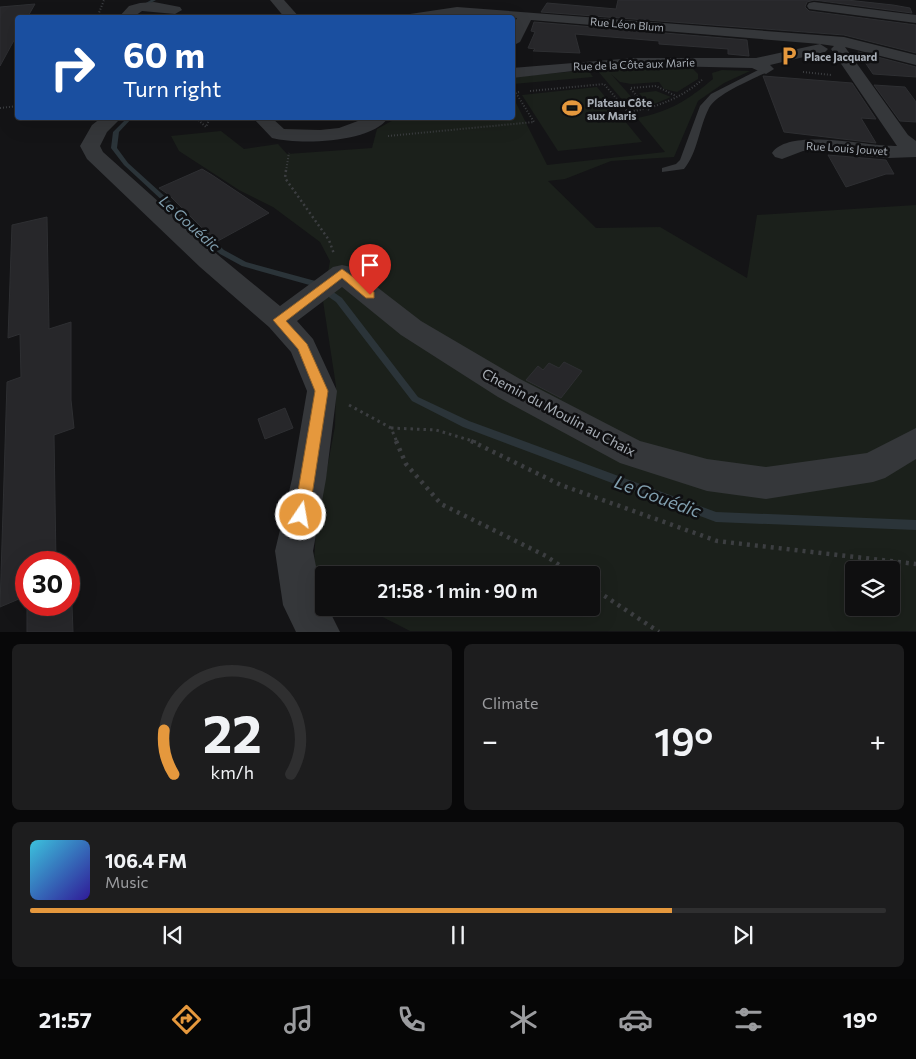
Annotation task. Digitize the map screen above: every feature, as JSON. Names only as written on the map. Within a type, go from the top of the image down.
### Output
[{"type":"street","points":[[276,0],[289,15]]},
{"type":"street","points":[[440,0],[457,11]]},
{"type":"street","points":[[809,3],[916,18]]},
{"type":"street","points":[[809,3],[841,46]]},
{"type":"street","points":[[126,15],[127,12],[146,6],[175,10]]},
{"type":"street","name":"Rue Léon Blum","points":[[430,15],[457,11],[526,15],[818,44]]},
{"type":"street","points":[[515,36],[526,15]]},
{"type":"street","points":[[761,66],[818,44],[841,46],[916,60]]},
{"type":"street","name":"Rue Louis Jouvet","points":[[841,46],[858,77],[901,139],[915,151]]},
{"type":"street","name":"Rue de la Côte aux Marie","points":[[515,72],[552,67],[692,62],[761,66]]},
{"type":"street","points":[[110,120],[99,129],[90,146],[100,163],[122,179],[209,262],[279,320],[303,347],[322,391],[309,479],[294,551],[303,605],[319,632]]},
{"type":"street","points":[[264,120],[279,134],[331,137],[356,131],[375,120]]},
{"type":"street","name":"Rue Louis Jouvet","points":[[782,153],[800,145],[889,152],[915,151]]},
{"type":"street","points":[[279,320],[329,284]]},
{"type":"street","name":"Chemin du Moulin au Chaix","points":[[329,284],[410,328],[509,388],[632,453],[707,475],[766,483],[873,467],[916,442]]},
{"type":"lane","points":[[666,170],[680,167],[685,161],[705,106],[714,96],[761,66]]},
{"type":"path","points":[[98,15],[104,0]]},
{"type":"path","points":[[394,136],[534,122],[516,93],[604,84],[628,112],[649,110],[694,87],[706,76],[692,62]]},
{"type":"path","points":[[761,66],[858,77]]},
{"type":"path","points":[[649,110],[630,88],[656,86],[676,96]]},
{"type":"path","points":[[0,108],[15,106]]},
{"type":"path","points":[[198,120],[206,127],[209,120]]},
{"type":"path","points":[[293,136],[285,178],[329,240],[329,284]]},
{"type":"path","points":[[322,391],[391,428],[436,430],[476,442],[561,485],[717,541],[916,564]]},
{"type":"path","points":[[391,428],[406,464],[441,504],[546,556],[561,566]]},
{"type":"path","points":[[600,593],[659,632]]},
{"type":"shaded area","points":[[689,65],[698,74],[698,79],[677,92],[664,89],[659,82],[631,84],[620,82],[611,74],[642,109],[631,110],[597,70]]},
{"type":"shaded area","points":[[588,70],[593,77],[515,84],[515,77]]},
{"type":"shaded area","points":[[722,70],[750,71],[724,83],[698,101],[674,157],[611,161],[565,179],[548,181],[596,228],[660,227],[747,278],[757,215],[916,205],[916,631],[410,631],[381,616],[600,616],[600,566],[315,566],[315,581],[313,580],[316,529],[335,426],[336,386],[323,301],[330,261],[320,242],[273,207],[239,190],[179,151],[171,136],[221,131],[244,149],[278,144],[287,154],[372,148],[377,129],[393,120],[515,120],[515,101],[547,165],[665,152],[637,118],[669,109],[713,79],[712,73]]},
{"type":"shaded area","name":"Plateau Côte aux Maris","points":[[597,87],[642,142],[558,151],[522,95]]},
{"type":"shaded area","points":[[656,91],[671,97],[654,104],[649,104],[639,93]]},
{"type":"building","points":[[618,0],[814,0],[807,2],[805,7],[809,11],[916,25],[916,53],[844,35],[541,12],[547,3],[616,9]]},
{"type":"building","points":[[814,0],[847,0],[893,5],[910,8],[912,13]]},
{"type":"building","points":[[35,4],[29,15],[15,15],[15,38],[0,66],[0,7]]},
{"type":"building","points":[[534,22],[747,40],[749,56],[728,54],[728,49],[659,44],[659,41],[575,34],[580,53],[533,51],[535,49],[528,48],[535,32],[531,31]]},
{"type":"building","points":[[858,52],[916,67],[916,77],[873,74]]},
{"type":"building","points":[[763,76],[852,83],[876,119],[861,118],[876,143],[784,132]]},
{"type":"building","points":[[874,85],[905,87],[916,102],[916,122],[900,121]]},
{"type":"building","points":[[828,155],[886,160],[894,174],[886,174],[846,187]]},
{"type":"building","points":[[202,169],[269,213],[216,242],[169,195],[159,188]]},
{"type":"building","points":[[47,217],[49,329],[71,322],[71,400],[74,428],[54,435],[56,551],[15,551],[15,601],[0,607],[7,382],[21,377],[20,334],[8,338],[12,225]]},
{"type":"building","points":[[564,362],[582,371],[561,398],[526,380],[538,366],[543,370],[549,363],[559,368]]},
{"type":"building","points":[[285,408],[293,428],[265,439],[258,419]]},
{"type":"building","points":[[27,616],[72,616],[73,632],[27,632]]},
{"type":"waterway","name":"Le Gouédic","points":[[141,7],[154,0]]},
{"type":"waterway","name":"Le Gouédic","points":[[127,120],[116,132],[114,148],[126,164],[222,252],[244,264],[316,284],[339,300],[415,399],[466,424],[716,517],[916,525]]},
{"type":"place","name":"Place Jacquard","points":[[789,56]]},
{"type":"place","name":"Plateau Côte aux Maris","points":[[572,108]]},
{"type":"route","points":[[301,515],[309,479],[322,391],[303,347],[279,320],[314,296],[342,273],[370,295]]}]
